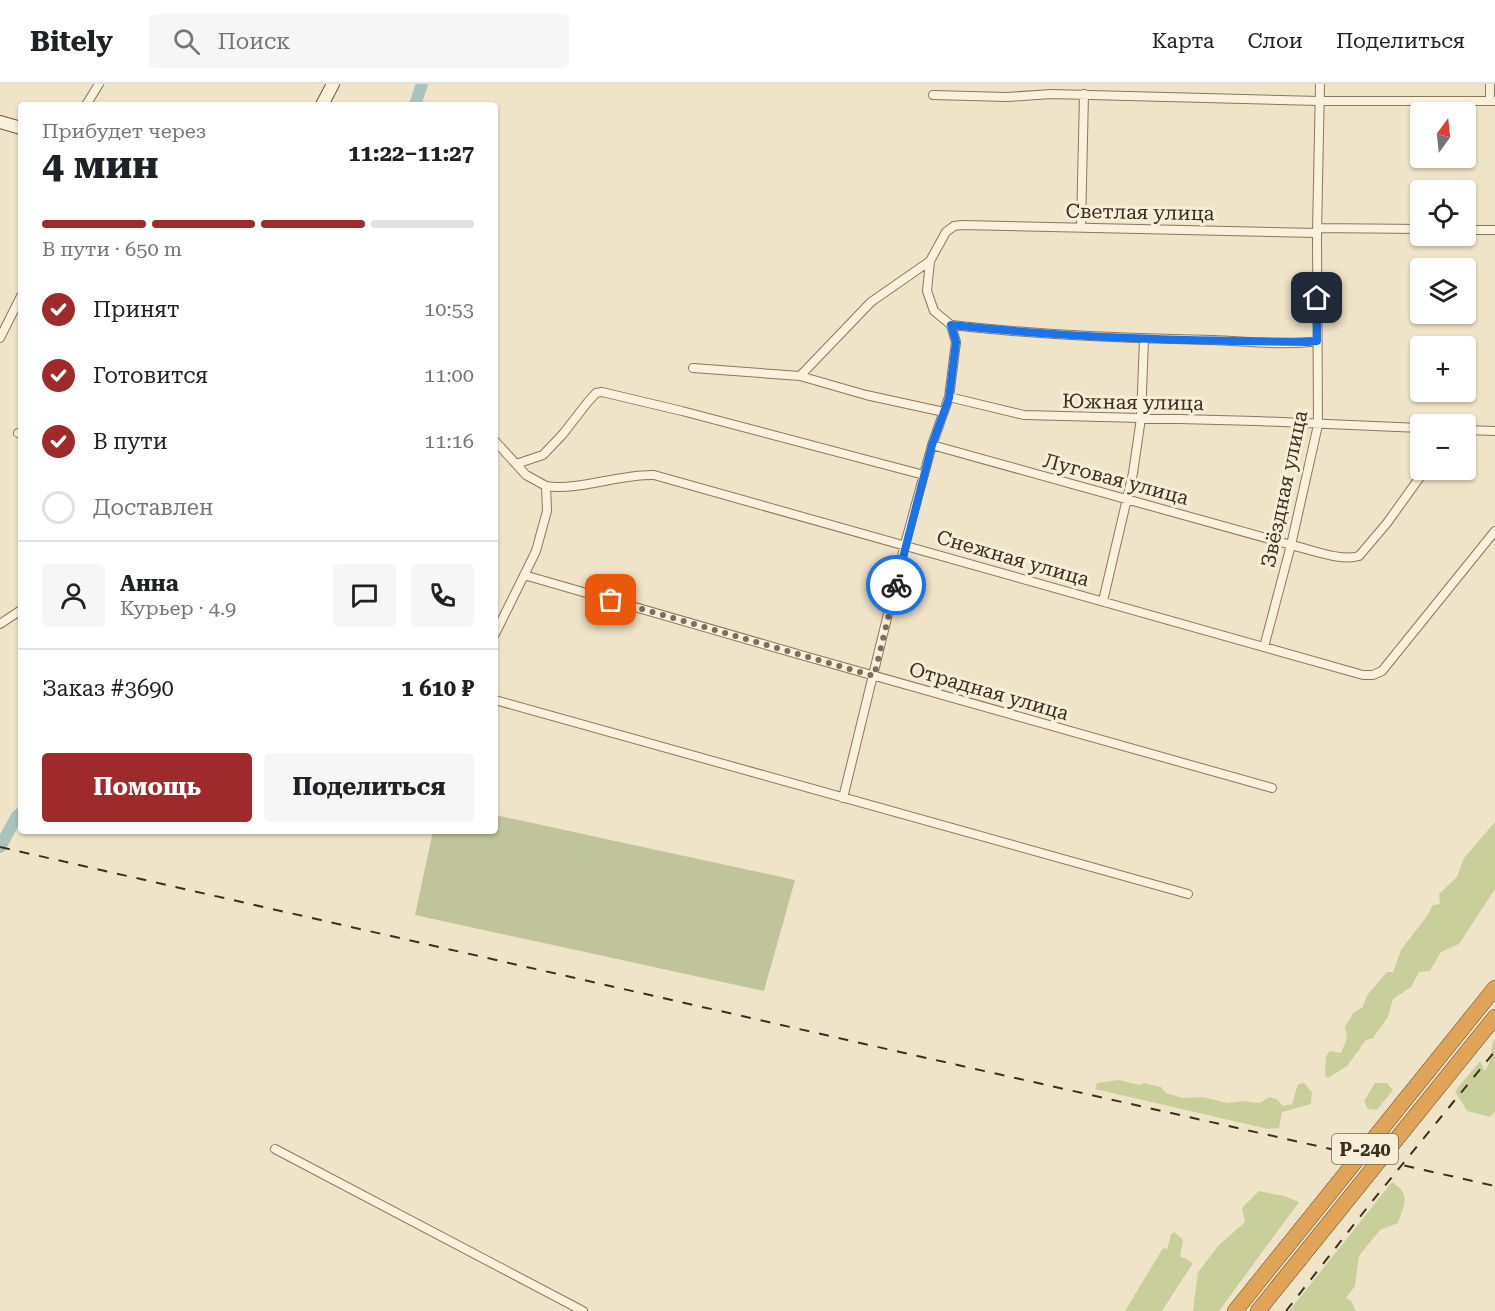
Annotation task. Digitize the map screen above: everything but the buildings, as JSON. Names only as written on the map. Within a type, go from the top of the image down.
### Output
[{"type":"highway","name":"Р-240","points":[[1235,1311],[1495,987]]},
{"type":"highway","name":"Р-240","points":[[1258,1311],[1495,1017]]},
{"type":"street","points":[[88,102],[99,84]]},
{"type":"street","points":[[324,102],[333,84]]},
{"type":"street","points":[[1051,94],[1058,84]]},
{"type":"street","name":"Звёздная улица","points":[[1264,647],[1291,545],[1318,425],[1317,230],[1320,84]]},
{"type":"street","points":[[933,95],[1007,97],[1084,94],[1319,101],[1493,101],[1490,84]]},
{"type":"street","points":[[1081,227],[1084,94]]},
{"type":"street","points":[[0,122],[18,127]]},
{"type":"street","name":"Светлая улица","points":[[930,261],[946,232],[954,226],[962,225],[1410,229]]},
{"type":"street","points":[[1476,230],[1495,230]]},
{"type":"street","points":[[930,261],[927,291],[934,312],[951,325],[1030,334],[1144,339],[1317,341]]},
{"type":"street","points":[[800,376],[871,302],[930,261]]},
{"type":"street","points":[[0,338],[18,302]]},
{"type":"street","points":[[843,798],[905,544],[932,445],[949,398],[956,342],[951,325]]},
{"type":"street","points":[[1103,601],[1133,473],[1141,418],[1144,339]]},
{"type":"street","points":[[693,368],[800,376],[866,395],[944,412]]},
{"type":"street","points":[[516,464],[543,455],[596,393],[602,392],[924,475]]},
{"type":"street","name":"Южная улица","points":[[949,398],[1024,415],[1410,428]]},
{"type":"street","points":[[1476,430],[1495,431]]},
{"type":"street","points":[[498,444],[526,475],[546,486],[547,511],[536,551],[498,627]]},
{"type":"street","name":"Луговая улица","points":[[932,445],[1343,558],[1359,556],[1387,523],[1418,480]]},
{"type":"street","name":"Снежная улица","points":[[546,486],[567,486],[636,474],[654,475],[1363,675],[1373,675],[1382,671],[1495,531]]},
{"type":"street","name":"Отрадная улица","points":[[524,575],[1272,788]]},
{"type":"street","points":[[0,624],[18,612]]},
{"type":"street","points":[[498,701],[1188,894]]},
{"type":"street","points":[[275,1149],[583,1311]]},
{"type":"green space","points":[[498,816],[795,880],[764,991],[415,915],[432,834],[498,834]]},
{"type":"green space","points":[[1495,822],[1495,889],[1459,944],[1441,952],[1430,971],[1419,972],[1411,987],[1393,999],[1388,1017],[1373,1038],[1366,1040],[1347,1066],[1328,1078],[1325,1076],[1326,1056],[1330,1051],[1341,1053],[1347,1038],[1345,1027],[1353,1013],[1362,1008],[1368,994],[1387,972],[1393,972],[1401,950],[1433,905],[1440,904],[1439,894],[1457,877],[1464,858]]},
{"type":"green space","points":[[1495,1038],[1495,1111],[1490,1117],[1467,1111],[1455,1091],[1480,1061],[1485,1071]]},
{"type":"green space","points":[[1118,1080],[1161,1087],[1166,1093],[1183,1098],[1203,1097],[1228,1103],[1243,1101],[1260,1103],[1269,1097],[1278,1100],[1283,1106],[1292,1104],[1298,1084],[1304,1083],[1312,1092],[1311,1104],[1282,1112],[1279,1128],[1268,1129],[1095,1089],[1097,1083]]},
{"type":"green space","points":[[1375,1083],[1387,1083],[1393,1090],[1377,1110],[1368,1109],[1364,1101]]},
{"type":"green space","points":[[1392,1182],[1402,1191],[1404,1205],[1398,1223],[1380,1230],[1359,1256],[1355,1286],[1346,1298],[1351,1301],[1356,1311],[1289,1311]]},
{"type":"green space","points":[[1259,1191],[1284,1196],[1299,1202],[1219,1311],[1193,1311],[1198,1272],[1219,1245],[1245,1222],[1242,1208]]},
{"type":"green space","points":[[1175,1232],[1183,1240],[1180,1256],[1193,1263],[1162,1311],[1125,1311],[1163,1248],[1167,1249],[1171,1234]]},
{"type":"waterway","points":[[416,102],[422,84]]},
{"type":"waterway","points":[[0,847],[18,815]]},
{"type":"railway","points":[[0,847],[1495,1186]]},
{"type":"railway","points":[[1286,1311],[1495,1051]]},
{"type":"way so far","points":[[611,600],[874,676],[896,585]]},
{"type":"route","points":[[896,585],[932,445],[949,398],[956,342],[951,325],[1030,334],[1308,342],[1317,341],[1317,298]]}]
